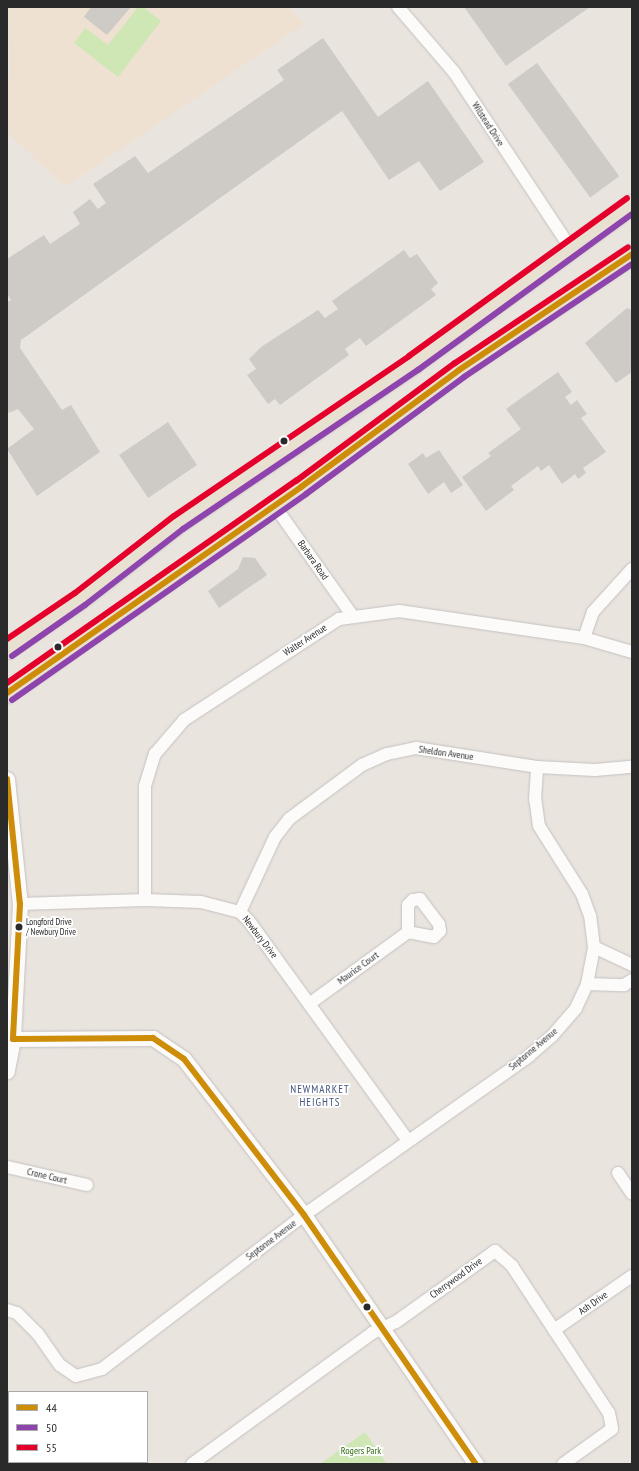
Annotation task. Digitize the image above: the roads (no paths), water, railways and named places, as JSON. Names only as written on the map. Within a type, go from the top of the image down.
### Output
[{"type":"main road","points":[[7,649],[80,598],[178,523],[414,363],[570,247],[632,204]]},
{"type":"main road","points":[[7,693],[274,505],[460,370],[632,254]]},
{"type":"street","name":"Wilstead Drive","points":[[398,7],[454,72],[570,247]]},
{"type":"street","name":"Barbara Road","points":[[274,505],[352,616]]},
{"type":"street","points":[[584,638],[593,612],[632,569]]},
{"type":"street","name":"Walter Avenue","points":[[145,900],[145,786],[155,754],[184,720],[323,628],[352,616],[399,610],[584,638],[632,652]]},
{"type":"street","name":"Sheldon Avenue","points":[[240,912],[275,837],[289,818],[375,759],[416,748],[537,767],[595,770],[632,767]]},
{"type":"street","name":"Septonne Avenue","points":[[7,1310],[17,1313],[38,1334],[60,1365],[76,1376],[102,1369],[304,1215],[552,1036],[576,1008],[587,984],[594,947],[590,916],[582,894],[539,826],[535,799],[537,767]]},
{"type":"street","points":[[7,780],[11,845],[20,904],[13,1039],[7,1071]]},
{"type":"street","points":[[416,898],[424,901],[439,924],[440,940],[408,932],[407,909],[416,898]]},
{"type":"street","name":"Newbury Drive","points":[[20,904],[145,900],[201,902],[240,912],[309,1004],[408,1141]]},
{"type":"street","name":"Maurice Court","points":[[309,1004],[408,932]]},
{"type":"street","points":[[594,947],[632,965]]},
{"type":"street","points":[[587,984],[624,985],[632,980]]},
{"type":"street","points":[[13,1039],[153,1038],[184,1059],[304,1215],[476,1464]]},
{"type":"street","name":"Crone Court","points":[[7,1167],[87,1185]]},
{"type":"street","points":[[618,1173],[632,1194]]},
{"type":"street","name":"Cherrywood Drive","points":[[192,1464],[256,1415],[495,1251],[512,1266],[610,1413],[612,1429],[563,1464]]},
{"type":"street","name":"Ash Drive","points":[[554,1330],[632,1276]]},
{"type":"place","name":"Longford Drive / Newbury Drive","points":[[19,927]]},
{"type":"district","name":"NEWMARKET HEIGHTS","points":[[320,1096]]},
{"type":"park label","name":"Rogers Park","points":[[361,1451]]}]
